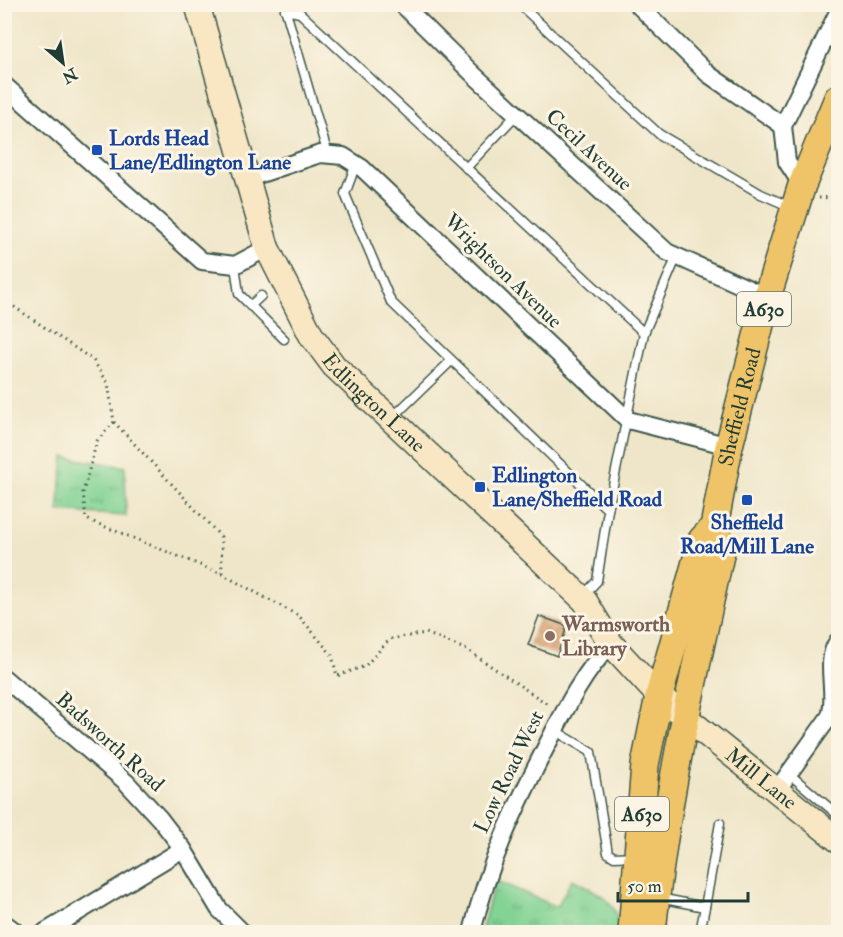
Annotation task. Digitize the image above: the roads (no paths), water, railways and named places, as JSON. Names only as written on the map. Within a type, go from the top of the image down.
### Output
[{"type":"main road","name":"Edlington Lane","points":[[197,4],[267,248],[312,335],[334,366],[581,598],[611,644],[659,696],[684,718]]},
{"type":"main road","name":"Sheffield Road","points":[[659,696],[702,540],[714,527],[729,446],[767,297],[798,196],[838,98]]},
{"type":"main road","name":"Sheffield Road","points":[[684,718],[722,546],[714,527]]},
{"type":"main road","name":"A630","points":[[632,933],[645,765],[659,696]]},
{"type":"main road","name":"A630","points":[[652,933],[684,718]]},
{"type":"main road","name":"Mill Lane","points":[[684,718],[783,782],[838,840]]},
{"type":"street","name":"Cecil Avenue","points":[[402,4],[667,252],[767,297]]},
{"type":"street","points":[[637,4],[708,74],[783,126]]},
{"type":"street","points":[[798,196],[787,162],[783,126],[838,12]]},
{"type":"street","points":[[4,86],[201,261],[235,265],[267,248]]},
{"type":"street","name":"Wrightson Avenue","points":[[246,179],[320,154],[343,156],[357,164],[627,420],[729,446]]},
{"type":"street","points":[[783,782],[831,716],[834,706],[831,653],[838,641]]},
{"type":"street","name":"Low Road West","points":[[472,933],[493,857],[506,825],[563,714],[593,663],[611,644]]},
{"type":"street","name":"Badsworth Road","points":[[4,678],[126,782],[160,819],[183,849],[219,909],[243,933]]},
{"type":"street","points":[[52,931],[183,849]]},
{"type":"street","points":[[4,923],[16,933]]},
{"type":"lane","points":[[519,4],[659,134],[761,194],[798,196]]},
{"type":"lane","points":[[284,7],[328,155]]},
{"type":"lane","points":[[284,7],[300,13],[645,333]]},
{"type":"lane","points":[[466,168],[517,114]]},
{"type":"lane","points":[[357,164],[345,194],[391,302],[608,510]]},
{"type":"lane","points":[[581,598],[597,581],[608,510],[645,333],[677,256]]},
{"type":"lane","points":[[235,265],[239,294],[284,339]]},
{"type":"lane","points":[[250,306],[261,296]]},
{"type":"lane","points":[[390,420],[452,361]]},
{"type":"lane","points":[[554,730],[591,752],[608,853],[614,857],[638,856]]},
{"type":"lane","points":[[783,782],[838,815]]},
{"type":"lane","points":[[700,933],[720,823]]},
{"type":"lane","points":[[656,897],[705,907]]},
{"type":"place","name":"Lords Head Lane/Edlington Lane","points":[[97,150]]},
{"type":"place","name":"Edlington Lane/Sheffield Road","points":[[480,487]]},
{"type":"place","name":"Sheffield Road/Mill Lane","points":[[747,500]]},
{"type":"place","name":"Warmsworth Library","points":[[550,636]]}]
